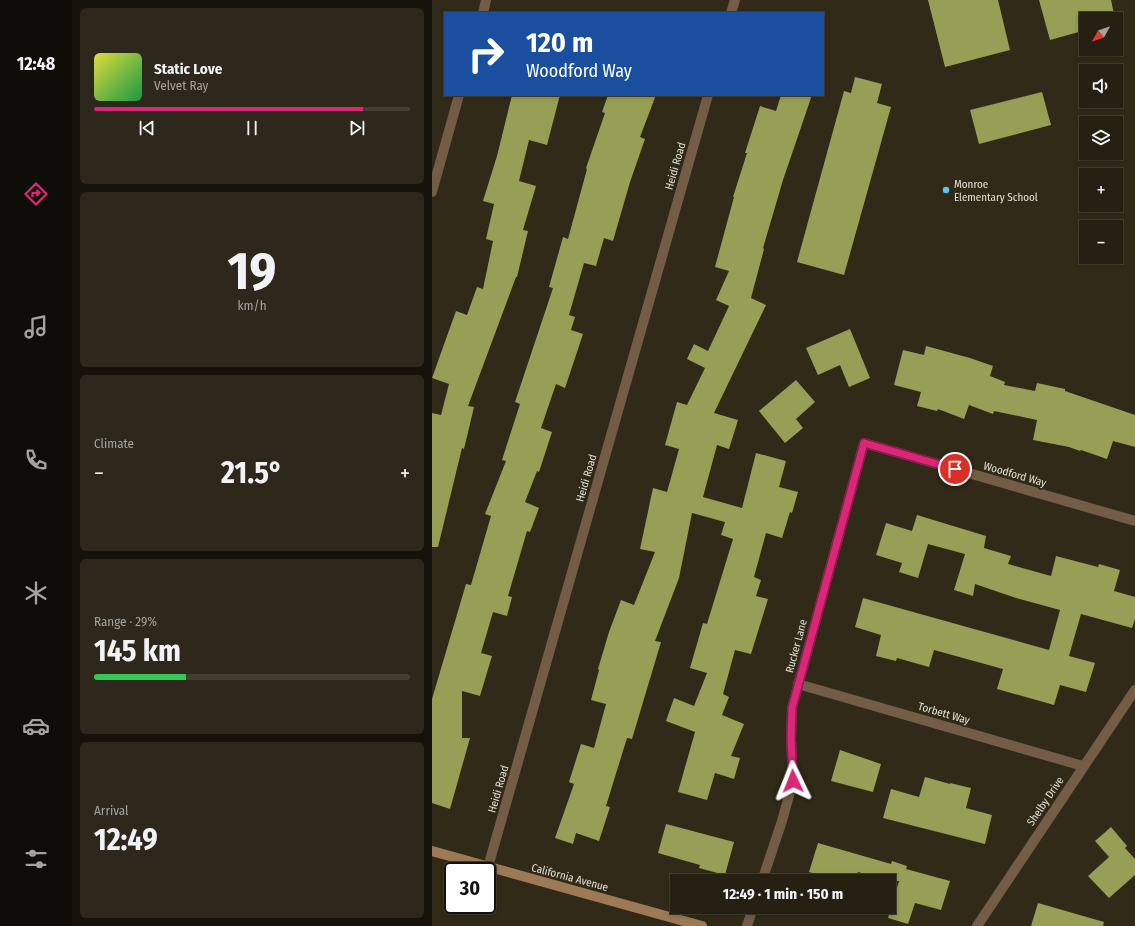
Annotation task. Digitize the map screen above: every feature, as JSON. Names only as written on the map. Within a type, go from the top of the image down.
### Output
[{"type":"main road","name":"California Avenue","points":[[432,851],[470,862]]},
{"type":"main road","name":"California Avenue","points":[[496,869],[702,926]]},
{"type":"street","points":[[483,12],[486,0]]},
{"type":"street","points":[[731,12],[735,0]]},
{"type":"street","points":[[432,192],[460,96]]},
{"type":"street","name":"Heidi Road","points":[[489,862],[708,96]]},
{"type":"street","name":"Woodford Way","points":[[864,443],[1135,521]]},
{"type":"street","name":"Rucker Lane","points":[[764,874],[782,821],[793,781],[791,739],[792,708],[864,443]]},
{"type":"street","name":"Torbett Way","points":[[798,684],[1083,766]]},
{"type":"street","name":"Shelby Drive","points":[[977,926],[1135,690]]},
{"type":"street","points":[[747,926],[751,914]]},
{"type":"building","points":[[928,0],[998,0],[1010,50],[945,67]]},
{"type":"building","points":[[1039,0],[1111,0],[1114,12],[1079,12],[1079,32],[1050,40]]},
{"type":"building","points":[[855,77],[882,84],[877,103],[891,107],[844,275],[797,262],[844,91],[851,93]]},
{"type":"building","points":[[1042,92],[1051,125],[979,144],[970,110]]},
{"type":"building","points":[[512,96],[560,96],[547,145],[529,140],[519,181],[536,186],[523,230],[528,231],[517,277],[468,406],[474,407],[464,449],[462,448],[438,547],[432,547],[432,413],[441,415],[449,384],[432,378],[456,311],[467,315],[477,287],[483,289],[493,241],[486,239],[494,204],[483,201],[497,156]]},
{"type":"building","points":[[608,96],[656,96],[640,137],[645,139],[630,182],[613,241],[604,238],[596,266],[584,263],[569,315],[575,317],[571,330],[583,334],[565,388],[556,384],[541,428],[552,432],[539,472],[537,471],[525,502],[539,508],[530,532],[527,531],[508,596],[512,597],[507,616],[493,612],[481,653],[492,656],[480,696],[462,691],[462,738],[470,738],[450,809],[432,803],[432,699],[466,584],[471,585],[491,516],[485,514],[506,461],[502,460],[520,404],[515,402],[553,288],[549,287],[563,237],[568,239],[587,169],[586,168],[605,113],[602,112]]},
{"type":"building","points":[[781,96],[812,96],[783,180],[763,248],[764,249],[751,298],[766,305],[714,413],[738,420],[729,449],[717,445],[703,497],[742,508],[756,453],[786,461],[779,487],[798,492],[792,513],[790,512],[782,538],[766,533],[754,577],[761,580],[756,596],[768,599],[751,654],[735,650],[723,694],[729,697],[722,715],[744,724],[731,756],[740,758],[734,779],[715,773],[707,800],[678,792],[695,732],[666,721],[674,698],[694,706],[707,673],[690,668],[703,623],[707,624],[733,539],[721,535],[725,522],[692,513],[679,578],[655,641],[661,642],[632,739],[627,738],[606,806],[610,807],[599,841],[576,833],[573,844],[555,838],[574,784],[569,782],[581,744],[594,748],[606,704],[591,700],[598,669],[609,632],[621,600],[634,605],[655,552],[640,549],[653,488],[667,492],[679,449],[665,445],[677,402],[687,405],[705,368],[687,359],[694,344],[708,351],[729,306],[716,300],[729,271],[715,267],[733,197],[747,153],[745,153],[760,106],[776,111]]},
{"type":"building","points":[[850,329],[870,378],[849,387],[840,365],[818,375],[806,348]]},
{"type":"building","points":[[926,346],[993,366],[990,376],[1005,382],[1004,385],[1035,391],[1037,383],[1065,389],[1065,391],[1135,415],[1135,447],[1113,441],[1107,459],[1081,450],[1033,440],[1037,420],[994,411],[993,414],[969,405],[964,419],[938,409],[937,411],[917,406],[921,392],[894,385],[903,350],[924,355]]},
{"type":"building","points":[[796,380],[815,402],[796,419],[803,428],[785,443],[759,411]]},
{"type":"building","points":[[917,515],[986,536],[984,548],[1011,556],[1008,564],[1051,576],[1056,556],[1098,567],[1099,564],[1120,570],[1114,591],[1135,597],[1135,619],[1132,628],[1081,614],[1069,656],[1095,663],[1086,692],[1060,685],[1054,705],[997,689],[1003,669],[934,650],[929,667],[897,658],[896,661],[876,656],[881,635],[855,627],[863,598],[1049,650],[1060,610],[1016,598],[975,584],[973,596],[954,590],[965,554],[928,544],[918,578],[899,572],[902,563],[876,555],[886,523],[912,531]]},
{"type":"building","points":[[840,750],[881,764],[873,792],[831,781]]},
{"type":"building","points":[[925,777],[971,788],[966,808],[992,815],[985,844],[883,818],[891,789],[919,797]]},
{"type":"building","points":[[666,824],[734,842],[725,874],[699,868],[700,865],[658,853]]},
{"type":"building","points":[[1111,827],[1127,846],[1125,848],[1135,859],[1135,875],[1109,898],[1088,876],[1109,857],[1095,841]]},
{"type":"building","points":[[818,843],[891,864],[892,861],[907,866],[906,869],[950,881],[941,910],[915,903],[908,924],[888,918],[889,914],[896,914],[896,891],[899,881],[896,881],[896,874],[865,874],[858,872],[857,874],[816,874],[809,872]]},
{"type":"building","points":[[1038,903],[1104,922],[1103,926],[1031,926]]},
{"type":"place","name":"Monroe Elementary School","points":[[946,190]]},
{"type":"route","points":[[793,781],[791,739],[792,708],[864,443],[955,469]]}]
